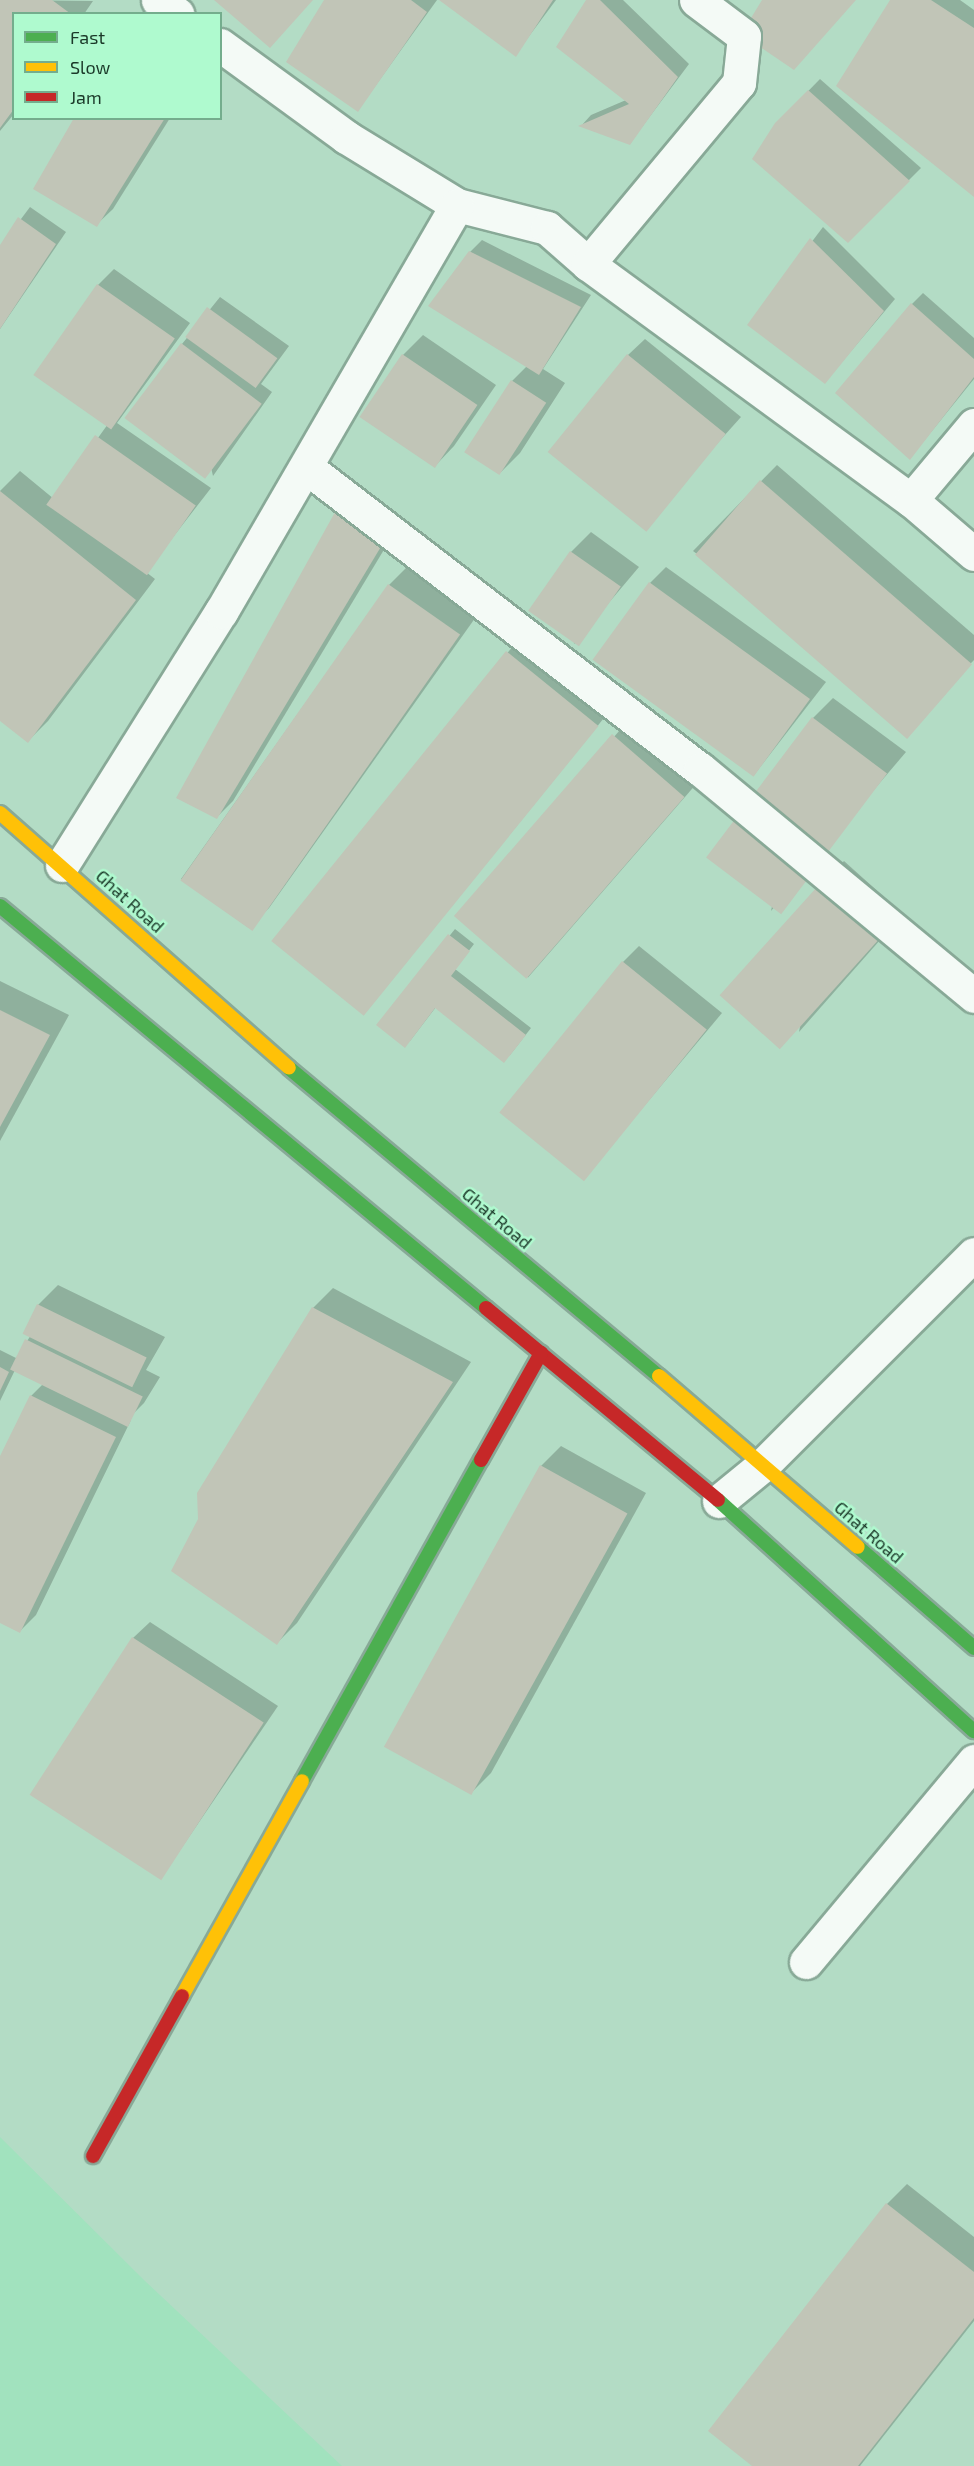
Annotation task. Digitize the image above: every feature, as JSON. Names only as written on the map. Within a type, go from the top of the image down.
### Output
[{"type":"main road","name":"Ghat Road","points":[[0,813],[62,865],[277,1058],[764,1465],[974,1648]]},
{"type":"main road","points":[[0,906],[719,1501],[974,1731]]},
{"type":"main road","points":[[93,2156],[541,1353]]},
{"type":"street","points":[[158,0],[174,12]]},
{"type":"street","points":[[588,264],[739,82],[744,36],[696,0]]},
{"type":"street","points":[[222,46],[346,137],[457,205],[547,228],[588,264],[911,500],[974,554]]},
{"type":"street","points":[[62,865],[221,612],[457,205]]},
{"type":"street","points":[[911,500],[974,425]]},
{"type":"street","points":[[306,467],[700,769],[974,996]]},
{"type":"street","points":[[719,1501],[764,1465],[974,1254]]},
{"type":"street","points":[[806,1962],[974,1761]]},
{"type":"shaded area","points":[[0,2137],[145,2281],[342,2466],[0,2466]]},
{"type":"building","points":[[0,0],[52,0],[68,12],[12,12],[12,112],[0,128]]},
{"type":"building","points":[[214,0],[313,0],[270,48]]},
{"type":"building","points":[[324,0],[411,0],[427,12],[358,112],[286,62]]},
{"type":"building","points":[[439,0],[553,0],[516,57]]},
{"type":"building","points":[[586,0],[600,0],[678,77],[630,145],[578,126],[629,104],[556,47]]},
{"type":"building","points":[[762,0],[856,0],[794,70],[760,47],[751,18]]},
{"type":"building","points":[[890,0],[931,0],[974,28],[974,197],[836,86]]},
{"type":"building","points":[[808,90],[910,181],[848,243],[752,159],[775,123]]},
{"type":"building","points":[[73,120],[164,120],[97,227],[33,189]]},
{"type":"building","points":[[18,217],[56,244],[0,329],[0,245]]},
{"type":"building","points":[[810,238],[884,311],[825,384],[747,325]]},
{"type":"building","points":[[469,251],[581,307],[539,375],[428,306]]},
{"type":"building","points":[[97,284],[175,338],[111,429],[33,375]]},
{"type":"building","points":[[911,303],[974,359],[974,377],[910,460],[835,393]]},
{"type":"building","points":[[207,307],[277,358],[256,388],[185,337]]},
{"type":"building","points":[[181,343],[262,404],[205,479],[124,418]]},
{"type":"building","points":[[402,354],[477,405],[435,468],[360,417]]},
{"type":"building","points":[[627,354],[726,434],[646,532],[548,452]]},
{"type":"building","points":[[511,380],[546,403],[499,475],[464,452]]},
{"type":"building","points":[[95,435],[196,506],[147,575],[46,505]]},
{"type":"building","points":[[760,480],[972,664],[907,739],[695,555]]},
{"type":"building","points":[[0,491],[136,600],[28,743],[0,721]]},
{"type":"building","points":[[339,505],[385,540],[217,819],[176,798]]},
{"type":"building","points":[[570,551],[621,587],[579,646],[528,611]]},
{"type":"building","points":[[649,582],[810,699],[754,777],[593,660]]},
{"type":"building","points":[[388,584],[460,634],[252,931],[180,881]]},
{"type":"building","points":[[506,651],[598,726],[364,1016],[271,941]]},
{"type":"building","points":[[812,717],[887,774],[781,914],[706,858]]},
{"type":"building","points":[[612,734],[684,797],[526,979],[454,916]]},
{"type":"building","points":[[826,877],[886,931],[780,1049],[720,995]]},
{"type":"building","points":[[448,934],[470,951],[451,976],[526,1035],[504,1063],[435,1008],[405,1048],[376,1025]]},
{"type":"building","points":[[622,961],[707,1030],[584,1181],[499,1113]]},
{"type":"building","points":[[0,1010],[50,1035],[0,1127]]},
{"type":"building","points":[[37,1304],[147,1357],[132,1387],[23,1334]]},
{"type":"building","points":[[312,1307],[453,1382],[277,1645],[171,1571],[198,1519],[197,1493]]},
{"type":"building","points":[[25,1339],[143,1396],[128,1427],[10,1370]]},
{"type":"building","points":[[0,1367],[9,1372],[0,1391]]},
{"type":"building","points":[[30,1395],[116,1437],[20,1633],[0,1623],[0,1456]]},
{"type":"building","points":[[540,1465],[627,1513],[471,1795],[384,1747]]},
{"type":"building","points":[[132,1637],[264,1723],[161,1880],[30,1795]]},
{"type":"building","points":[[886,2203],[974,2272],[974,2318],[858,2466],[752,2466],[708,2431]]},
{"type":"traffic: fast","points":[[0,906],[486,1308]]},
{"type":"traffic: fast","points":[[289,1068],[659,1376]]},
{"type":"traffic: fast","points":[[302,1781],[481,1460]]},
{"type":"traffic: fast","points":[[718,1500],[974,1731]]},
{"type":"traffic: fast","points":[[858,1547],[974,1648]]},
{"type":"traffic: slow","points":[[0,813],[289,1068]]},
{"type":"traffic: slow","points":[[659,1376],[858,1547]]},
{"type":"traffic: slow","points":[[182,1996],[302,1781]]},
{"type":"traffic: jam","points":[[486,1308],[718,1500]]},
{"type":"traffic: jam","points":[[481,1460],[541,1353]]},
{"type":"traffic: jam","points":[[93,2156],[182,1996]]}]
